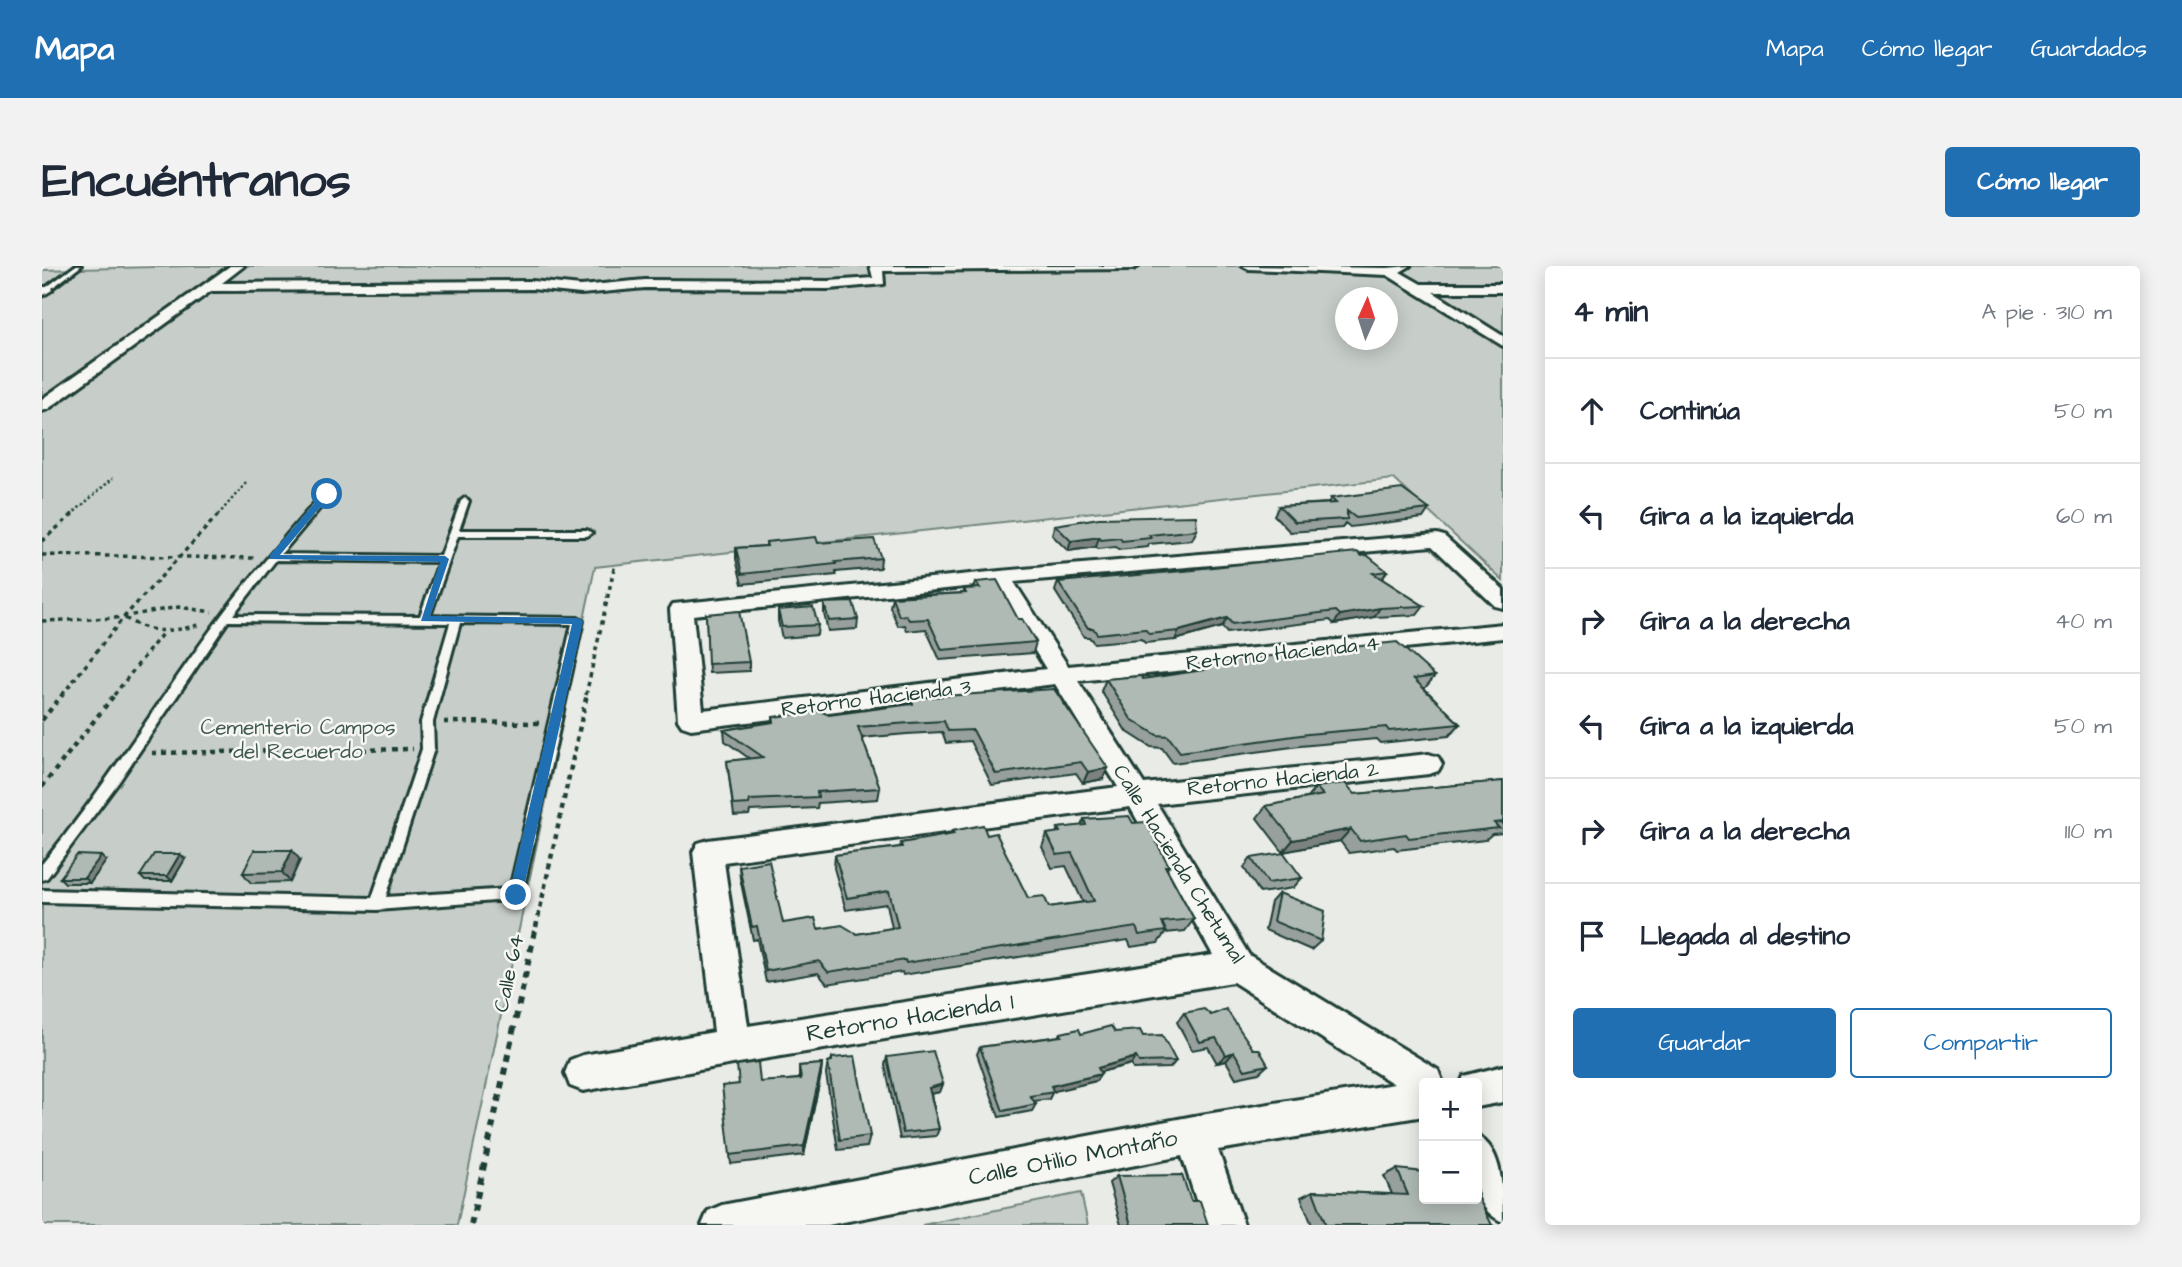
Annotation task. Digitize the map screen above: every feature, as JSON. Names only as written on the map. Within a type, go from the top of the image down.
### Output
[{"type":"street","points":[[42,406],[237,266]]},
{"type":"street","points":[[208,288],[532,285],[581,290],[645,284],[829,285],[877,272],[1133,266]]},
{"type":"street","points":[[1249,266],[1388,272],[1404,266]]},
{"type":"street","points":[[1388,272],[1503,342]]},
{"type":"street","points":[[1418,288],[1503,288]]},
{"type":"street","points":[[1000,577],[1437,540],[1503,601]]},
{"type":"street","name":"Retorno Hacienda 3","points":[[1000,577],[681,609],[691,720],[1062,675]]},
{"type":"street","name":"Calle Hacienda Chetumal","points":[[1000,577],[1137,795],[1237,966],[1419,1080]]},
{"type":"street","name":"Retorno Hacienda 4","points":[[1062,675],[1503,631]]},
{"type":"street","name":"Retorno Hacienda 2","points":[[1137,795],[1429,764]]},
{"type":"street","points":[[733,1046],[708,852],[1137,795]]},
{"type":"street","name":"Retorno Hacienda 1","points":[[583,1073],[733,1046],[1237,966]]},
{"type":"street","points":[[1482,1088],[1503,1084]]},
{"type":"street","name":"Calle Otilio Montaño","points":[[722,1225],[1194,1135],[1419,1099]]},
{"type":"street","points":[[1194,1135],[1224,1225]]},
{"type":"street","points":[[1482,1164],[1503,1202]]},
{"type":"lane","points":[[43,290],[78,266]]},
{"type":"lane","points":[[42,874],[76,834],[134,753],[225,618],[327,494]]},
{"type":"lane","points":[[424,619],[465,501]]},
{"type":"lane","points":[[454,533],[587,533]]},
{"type":"lane","points":[[273,557],[445,559]]},
{"type":"lane","points":[[42,896],[376,904],[516,895],[578,621],[225,618]]},
{"type":"lane","points":[[376,904],[428,749],[427,722],[456,619]]},
{"type":"path","points":[[43,540],[113,478]]},
{"type":"path","points":[[42,720],[124,617],[181,558],[246,482]]},
{"type":"path","points":[[42,555],[273,557]]},
{"type":"path","name":"Calle 64","points":[[471,1225],[615,564]]},
{"type":"path","points":[[42,621],[124,617],[164,608],[200,607],[225,618]]},
{"type":"path","points":[[124,617],[139,628],[162,634],[225,618]]},
{"type":"path","points":[[42,787],[162,634]]},
{"type":"path","points":[[427,722],[555,723]]},
{"type":"path","points":[[134,753],[428,749]]},
{"type":"green space","name":"Cementerio Campos del Recuerdo","points":[[191,266],[1503,266],[1503,581],[1394,479],[595,567],[457,1225],[42,1225],[42,270]]},
{"type":"green space","points":[[1081,1193],[1088,1225],[922,1225]]},
{"type":"building","points":[[1402,489],[1429,509],[1356,518],[1347,511],[1347,519],[1295,522],[1279,506],[1336,503],[1331,498]]},
{"type":"building","points":[[1196,516],[1197,530],[1122,541],[1120,538],[1101,540],[1099,537],[1071,541],[1055,525],[1099,518]]},
{"type":"building","points":[[816,537],[818,543],[874,539],[881,558],[742,574],[736,548],[767,546],[766,542]]},
{"type":"building","points":[[1357,552],[1362,556],[1367,555],[1387,571],[1373,573],[1424,606],[1380,608],[1340,615],[1336,611],[1232,624],[1227,618],[1179,631],[1149,634],[1145,629],[1097,634],[1093,628],[1088,628],[1058,582],[1195,570]]},
{"type":"building","points":[[997,580],[1018,619],[1022,619],[1036,642],[942,650],[928,619],[909,620],[906,615],[899,616],[892,597],[966,593],[964,589],[980,588],[976,582]]},
{"type":"building","points":[[853,602],[858,619],[829,621],[824,603]]},
{"type":"building","points":[[813,607],[818,625],[782,627],[778,610]]},
{"type":"building","points":[[739,611],[749,662],[708,664],[706,614]]},
{"type":"building","points":[[1397,642],[1435,676],[1414,679],[1460,724],[1389,731],[1386,727],[1308,734],[1180,752],[1168,736],[1157,735],[1131,719],[1106,679],[1141,676],[1143,679],[1204,670],[1200,664]]},
{"type":"building","points":[[1054,689],[1108,768],[1088,772],[1081,762],[996,774],[973,730],[948,731],[944,721],[858,727],[880,788],[817,792],[818,797],[750,800],[749,804],[733,805],[727,761],[763,757],[724,730],[774,722],[773,717],[820,711],[829,715],[913,704],[912,698]]},
{"type":"building","points":[[1503,781],[1503,822],[1494,823],[1499,828],[1409,838],[1406,834],[1360,841],[1351,829],[1293,840],[1266,806],[1323,795],[1316,787],[1345,783],[1355,794]]},
{"type":"building","points":[[1129,816],[1133,823],[1146,822],[1169,866],[1165,866],[1194,919],[1162,922],[1166,931],[1139,935],[1136,927],[906,963],[905,960],[828,972],[819,961],[766,971],[757,926],[752,927],[739,866],[769,861],[783,923],[815,918],[818,929],[842,925],[857,934],[898,927],[889,891],[847,898],[835,855],[902,847],[901,843],[954,834],[952,831],[983,825],[987,835],[996,833],[1028,898],[1044,896],[1049,907],[1094,901],[1072,853],[1057,855],[1047,834],[1060,832],[1058,828],[1086,825],[1084,819]]},
{"type":"building","points":[[254,850],[292,850],[282,872],[243,873]]},
{"type":"building","points":[[1284,853],[1302,878],[1268,883],[1251,858]]},
{"type":"building","points":[[154,854],[180,854],[167,876],[140,876]]},
{"type":"building","points":[[77,855],[101,856],[84,878],[60,878]]},
{"type":"building","points":[[1279,893],[1325,911],[1321,941],[1273,921]]},
{"type":"building","points":[[1204,1009],[1211,1015],[1226,1009],[1253,1049],[1259,1049],[1268,1065],[1245,1070],[1234,1052],[1226,1055],[1216,1038],[1200,1042],[1184,1013]]},
{"type":"building","points":[[1111,1026],[1115,1032],[1140,1030],[1143,1036],[1162,1035],[1176,1061],[1139,1062],[1136,1057],[1098,1068],[1101,1074],[1051,1086],[1054,1092],[1030,1096],[1036,1104],[1003,1111],[980,1047],[1062,1036],[1061,1033],[1079,1029],[1081,1034]]},
{"type":"building","points":[[933,1051],[943,1084],[929,1088],[939,1129],[903,1133],[887,1057]]},
{"type":"building","points":[[855,1056],[870,1136],[840,1140],[828,1062],[832,1061],[832,1058]]},
{"type":"building","points":[[758,1062],[760,1082],[801,1079],[799,1066],[822,1064],[804,1146],[730,1155],[722,1086],[739,1084],[737,1065]]},
{"type":"building","points":[[1397,1169],[1419,1171],[1419,1204],[1482,1204],[1492,1225],[1326,1225],[1313,1191],[1408,1195]]},
{"type":"building","points":[[1182,1175],[1191,1201],[1200,1201],[1208,1225],[1131,1225],[1117,1176]]},
{"type":"route","points":[[327,494],[273,557],[445,559],[424,619],[578,621],[516,895]]}]
